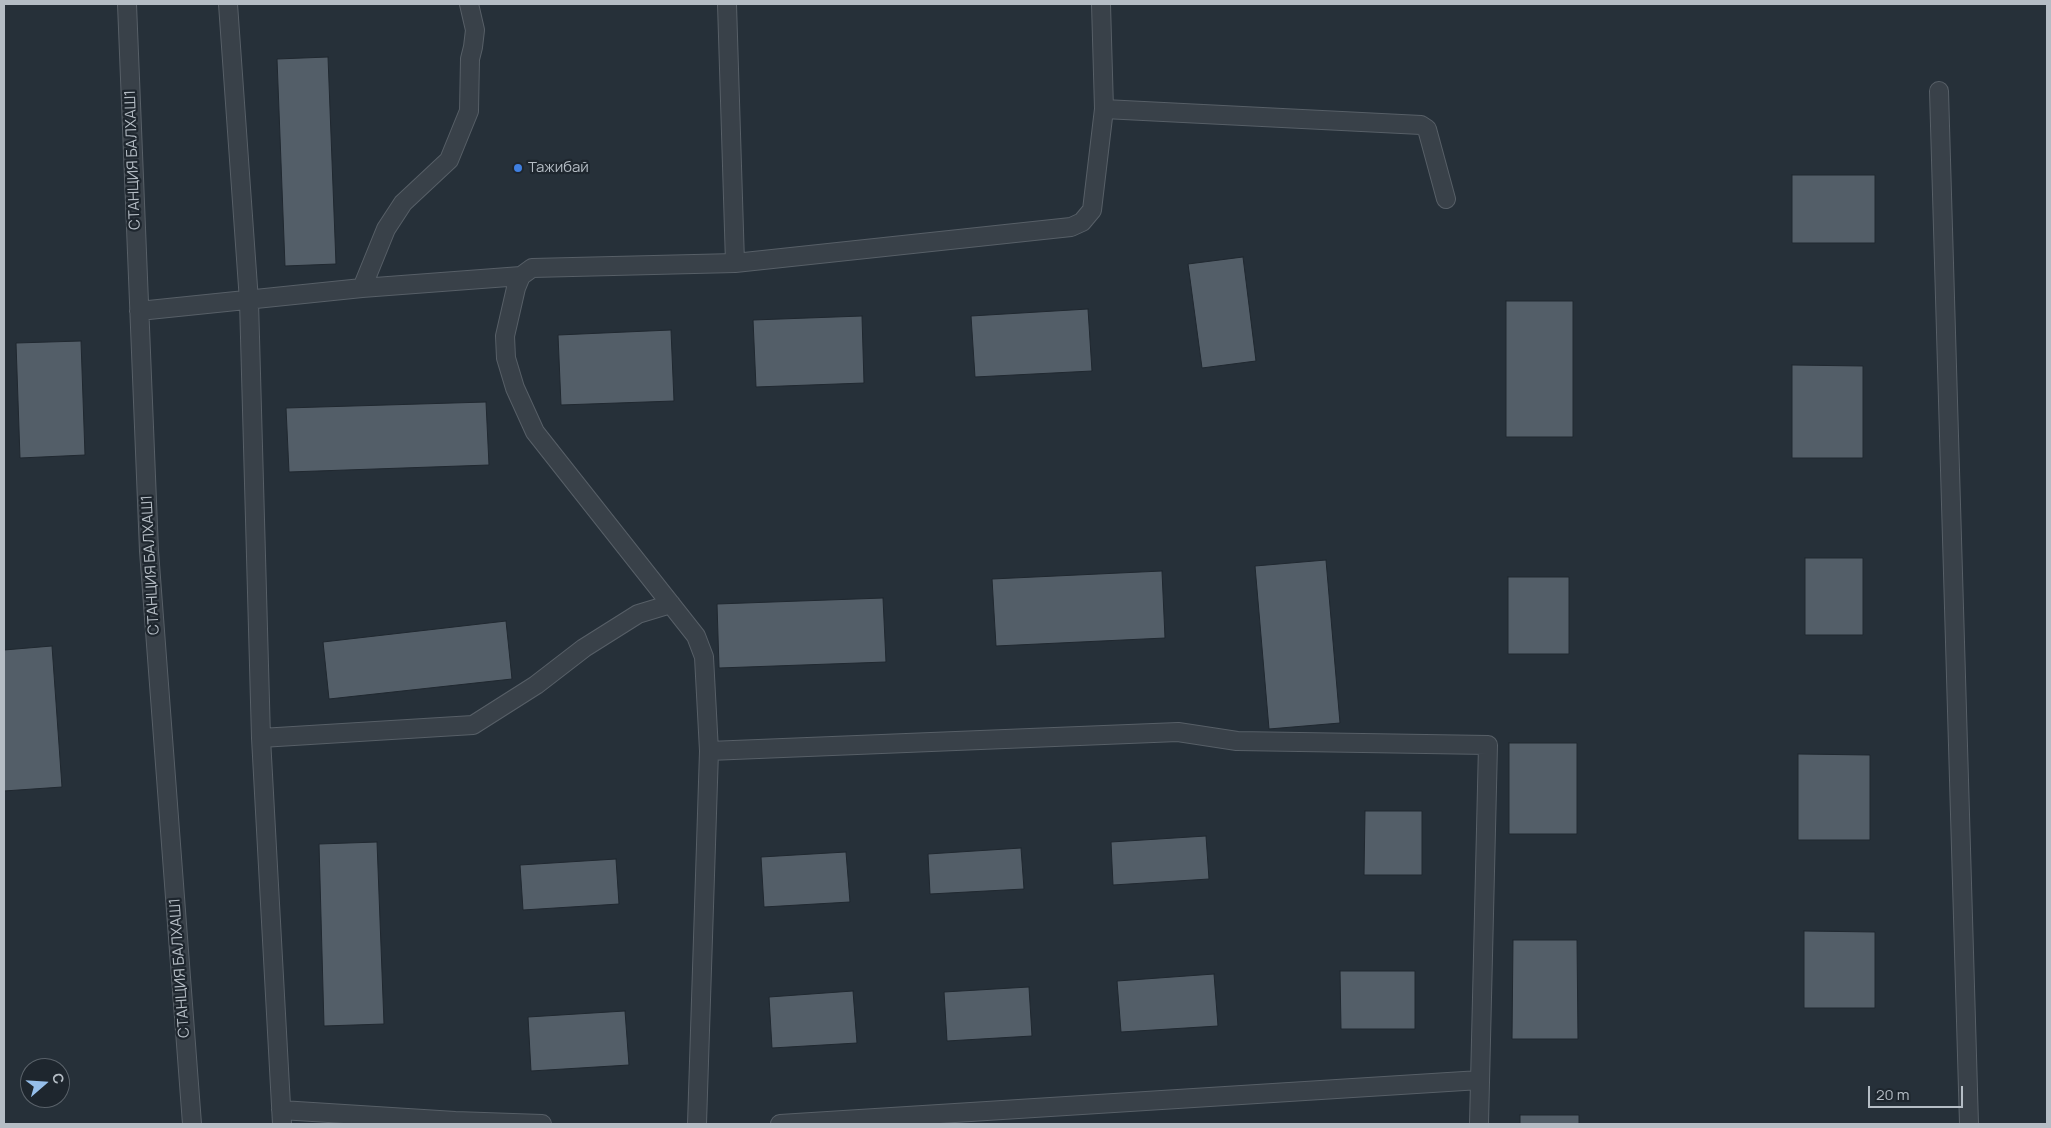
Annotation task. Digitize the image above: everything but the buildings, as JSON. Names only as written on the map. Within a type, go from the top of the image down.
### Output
[{"type":"lane","name":"СТАНЦИЯ БАЛХАШ1","points":[[127,4],[149,551],[192,1124]]},
{"type":"lane","points":[[228,4],[249,301],[261,738],[282,1117],[542,1124]]},
{"type":"lane","points":[[727,4],[734,262]]},
{"type":"lane","points":[[697,1124],[709,751],[704,657],[696,636],[535,432],[519,397],[506,358],[505,336],[516,288],[521,276],[532,268],[734,262],[1071,227],[1082,222],[1092,210],[1104,109],[1101,4]]},
{"type":"lane","points":[[362,288],[386,229],[402,204],[449,160],[469,111],[470,59],[475,30],[467,5]]},
{"type":"lane","points":[[1939,91],[1970,1124]]},
{"type":"lane","points":[[1104,109],[1421,125],[1427,129],[1446,199]]},
{"type":"lane","points":[[139,311],[362,288],[521,276]]},
{"type":"lane","points":[[261,738],[473,725],[536,685],[584,648],[638,614],[671,604]]},
{"type":"lane","points":[[709,751],[1178,732],[1237,741],[1488,745],[1479,1124]]},
{"type":"lane","points":[[780,1124],[1480,1080]]},
{"type":"place","name":"Тажибай","points":[[518,168]]}]
